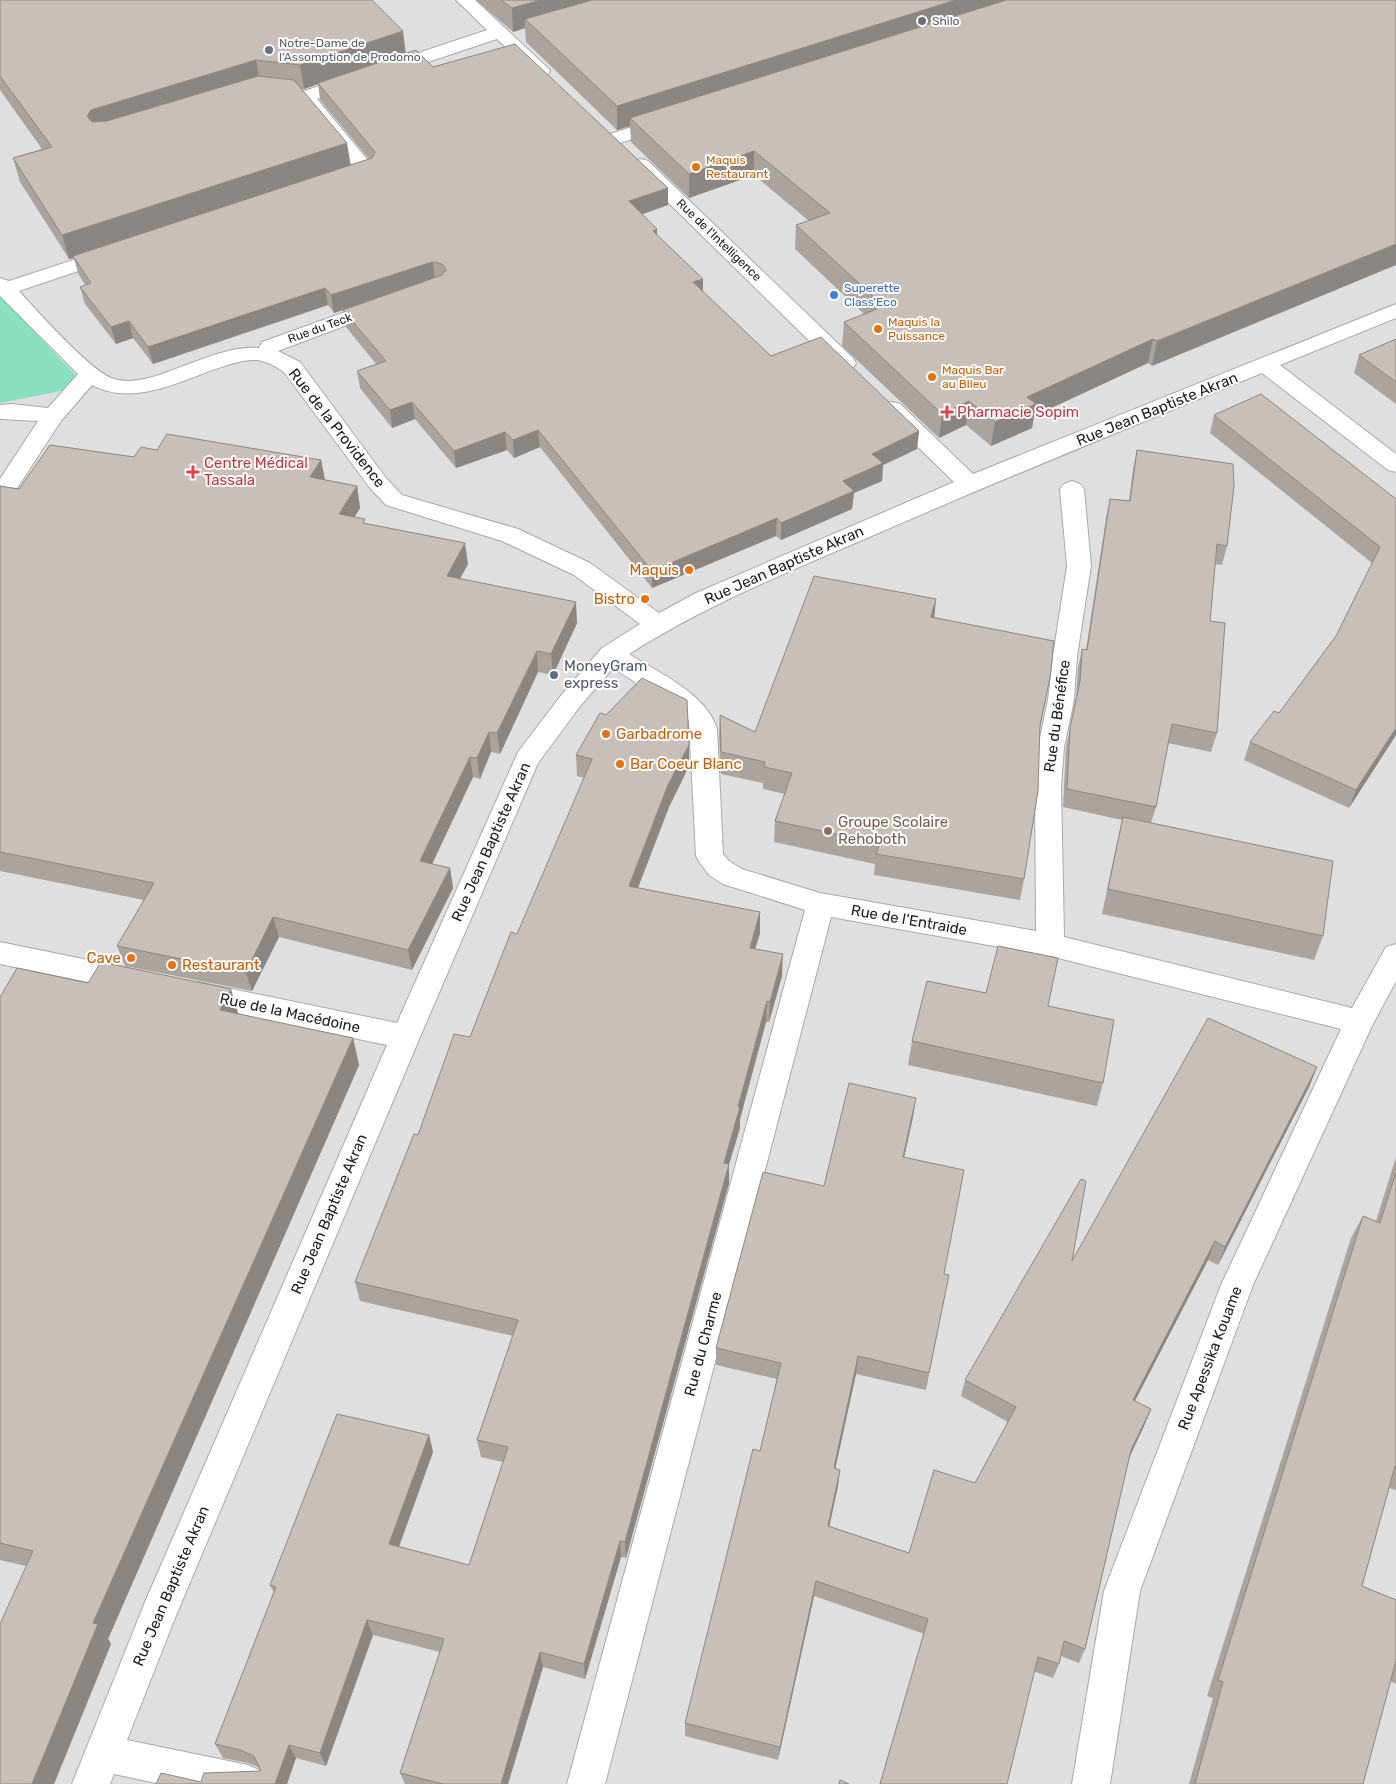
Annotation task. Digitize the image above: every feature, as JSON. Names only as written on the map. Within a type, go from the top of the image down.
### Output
[{"type":"street","points":[[464,0],[512,35],[552,81]]},
{"type":"street","points":[[320,185],[366,170],[296,96],[512,35]]},
{"type":"street","name":"Rue de l'Intelligence","points":[[687,116],[607,132],[856,374]]},
{"type":"street","points":[[3,286],[132,247]]},
{"type":"street","name":"Rue de la Providence","points":[[3,286],[90,374],[108,385],[127,387],[147,384],[233,358],[255,354],[275,357],[292,367],[378,483],[394,500],[510,536],[582,568],[658,624]]},
{"type":"street","name":"Rue du Teck","points":[[264,356],[270,347],[308,330],[400,300]]},
{"type":"street","name":"Rue Jean Baptiste Akran","points":[[97,1769],[158,1615],[405,1037],[527,759],[572,699],[611,654],[658,624],[714,595],[970,484],[1266,365],[1396,310]]},
{"type":"street","points":[[1266,365],[1396,465]]},
{"type":"street","points":[[0,497],[53,416],[90,374]]},
{"type":"street","points":[[877,394],[970,484]]},
{"type":"street","points":[[0,412],[12,411],[53,416]]},
{"type":"street","name":"Rue du Bénéfice","points":[[1050,945],[1048,787],[1051,747],[1061,700],[1065,656],[1079,566],[1072,489]]},
{"type":"street","name":"Rue de l'Entraide","points":[[611,654],[692,707],[701,718],[704,730],[710,856],[719,868],[733,877],[820,904],[1050,945],[1359,1022]]},
{"type":"street","name":"Rue du Charme","points":[[586,1784],[820,904]]},
{"type":"street","name":"Rue de la Macédoine","points":[[0,953],[405,1037]]},
{"type":"street","name":"Rue Apessika Kouame","points":[[1091,1784],[1122,1591],[1237,1285],[1359,1022],[1396,954]]},
{"type":"street","points":[[97,1769],[248,1784]]},
{"type":"shaded area","points":[[0,0],[1396,0],[1396,1784],[0,1784]]},
{"type":"green space","points":[[0,296],[86,386],[0,403]]},
{"type":"building","points":[[0,0],[372,0],[403,31],[300,65],[256,60],[91,110],[87,116],[92,122],[107,121],[258,76],[294,80],[347,143],[62,235],[13,158],[52,147],[0,76]]},
{"type":"building","points":[[501,0],[541,0],[512,8]]},
{"type":"building","points":[[592,0],[956,0],[617,106],[525,19]]},
{"type":"building","points":[[1006,0],[1396,0],[1396,244],[1157,341],[1153,339],[1027,397],[1036,404],[995,422],[969,401],[942,414],[844,322],[877,309],[868,302],[876,299],[796,225],[830,213],[754,151],[689,174],[630,118]]},
{"type":"building","points":[[515,44],[668,188],[629,201],[657,229],[653,231],[703,279],[693,282],[771,356],[821,337],[919,431],[872,454],[883,463],[843,481],[854,491],[781,523],[777,518],[652,571],[538,430],[513,440],[505,432],[454,451],[412,402],[390,410],[357,371],[386,361],[343,310],[442,275],[446,270],[442,264],[433,262],[331,295],[325,288],[148,347],[129,321],[111,327],[80,287],[91,283],[73,256],[372,158],[375,152],[318,83],[416,50],[433,67]]},
{"type":"building","points":[[1396,339],[1396,382],[1359,355]]},
{"type":"building","points":[[1261,394],[1396,499],[1396,728],[1356,790],[1250,742],[1274,711],[1279,713],[1336,636],[1380,547],[1214,415]]},
{"type":"building","points":[[167,434],[321,460],[310,477],[357,486],[339,514],[365,519],[363,523],[465,543],[447,576],[576,602],[551,654],[537,651],[497,733],[489,732],[477,758],[470,757],[420,861],[450,868],[408,950],[273,917],[246,972],[117,946],[154,883],[0,852],[0,486],[19,489],[50,445],[134,457],[141,447],[157,450]]},
{"type":"building","points":[[1137,450],[1233,464],[1234,486],[1227,546],[1217,544],[1210,621],[1225,623],[1217,733],[1172,724],[1156,807],[1067,789],[1070,728],[1080,681],[1082,649],[1087,650],[1110,499],[1130,501]]},
{"type":"building","points":[[814,576],[936,599],[931,617],[1054,641],[1050,678],[1040,725],[1038,791],[1024,879],[876,854],[880,843],[775,821],[792,773],[764,767],[765,762],[721,752],[720,715],[755,732]]},
{"type":"building","points":[[642,678],[687,700],[689,745],[668,785],[629,886],[760,912],[750,948],[783,954],[770,1002],[767,1001],[738,1107],[740,1107],[724,1163],[729,1164],[625,1542],[620,1541],[584,1664],[540,1652],[501,1784],[443,1784],[400,1773],[444,1639],[367,1620],[320,1753],[289,1745],[275,1784],[156,1784],[161,1773],[201,1782],[204,1773],[261,1771],[254,1756],[240,1750],[215,1744],[276,1587],[270,1585],[337,1414],[429,1435],[389,1544],[469,1565],[508,1447],[477,1440],[518,1320],[355,1282],[414,1134],[418,1135],[454,1034],[470,1037],[511,932],[517,934],[592,759],[576,755],[600,713],[606,715]]},
{"type":"building","points":[[1123,817],[1333,861],[1323,936],[1108,889]]},
{"type":"building","points":[[998,946],[1058,958],[1048,1006],[1114,1020],[1103,1083],[912,1041],[927,981],[986,993]]},
{"type":"building","points":[[101,962],[231,989],[220,1010],[353,1038],[93,1623],[98,1624],[32,1784],[0,1784],[0,1624],[33,1551],[0,1543],[0,997],[17,968],[88,983]]},
{"type":"building","points":[[1208,1018],[1317,1067],[1225,1247],[1215,1241],[1133,1400],[1151,1409],[1131,1450],[1085,1649],[1064,1641],[1059,1664],[1038,1657],[1007,1784],[880,1784],[928,1619],[816,1581],[780,1747],[685,1723],[753,1449],[760,1451],[781,1363],[716,1348],[763,1172],[824,1186],[849,1083],[916,1098],[903,1157],[964,1170],[944,1274],[949,1275],[929,1373],[858,1356],[834,1468],[840,1470],[828,1526],[909,1553],[934,1470],[975,1483],[1016,1407],[965,1380],[1081,1179],[1086,1181],[1072,1261]]},
{"type":"building","points":[[1396,1172],[1396,1466],[1362,1586],[1396,1600],[1396,1661],[1363,1784],[1195,1784],[1223,1682],[1218,1680],[1363,1216],[1380,1223]]},
{"type":"building","points":[[840,1780],[849,1784],[839,1784]]},
{"type":"place","name":"Shilo","points":[[922,21]]},
{"type":"place","name":"Notre-Dame de l'Assomption de Prodomo","points":[[269,50]]},
{"type":"place","name":"Maquis Restaurant","points":[[696,167]]},
{"type":"place","name":"Superette Class'Eco","points":[[834,295]]},
{"type":"place","name":"Maquis la Puissance","points":[[878,329]]},
{"type":"place","name":"Maquis Bar au Blleu","points":[[932,377]]},
{"type":"place","name":"Pharmacie Sopim","points":[[947,412]]},
{"type":"place","name":"Centre Médical Tassala","points":[[193,472]]},
{"type":"place","name":"Maquis","points":[[689,570]]},
{"type":"place","name":"Bistro","points":[[645,599]]},
{"type":"place","name":"MoneyGram express","points":[[554,675]]},
{"type":"place","name":"Garbadrome","points":[[606,734]]},
{"type":"place","name":"Bar Coeur Blanc","points":[[620,764]]},
{"type":"place","name":"Groupe Scolaire Rehoboth","points":[[828,831]]},
{"type":"place","name":"Cave","points":[[131,958]]},
{"type":"place","name":"Restaurant","points":[[172,965]]}]
